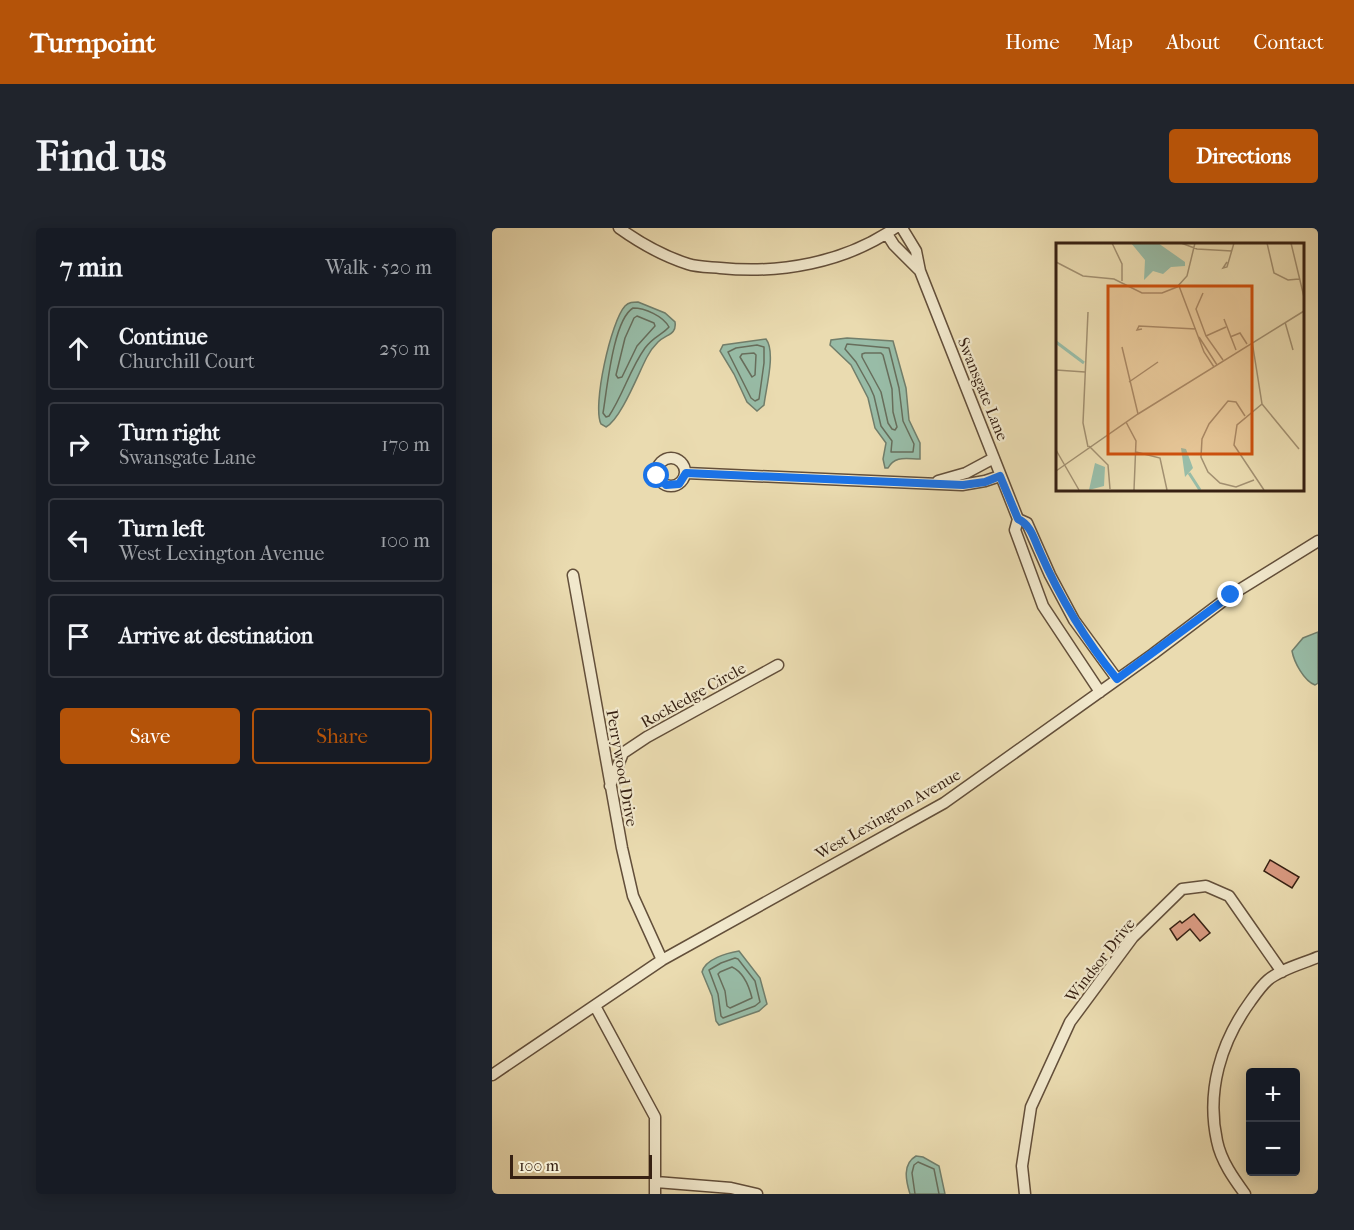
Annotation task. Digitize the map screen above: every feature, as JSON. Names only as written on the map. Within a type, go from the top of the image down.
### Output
[{"type":"street","points":[[619,228],[645,246],[690,265],[746,271],[806,266],[858,250],[891,231]]},
{"type":"street","name":"Swansgate Lane","points":[[902,228],[916,250],[920,271],[1018,519],[1015,530],[1043,606],[1100,692]]},
{"type":"street","name":"Swansgate Lane","points":[[891,231],[894,245],[920,271]]},
{"type":"street","points":[[929,483],[966,473],[994,458]]},
{"type":"street","points":[[686,473],[963,485],[985,482],[1000,476]]},
{"type":"street","name":"Swansgate Lane","points":[[1018,519],[1027,523],[1050,575],[1074,620],[1117,679]]},
{"type":"street","name":"West Lexington Avenue","points":[[492,1076],[662,960],[944,803],[1231,595],[1318,541]]},
{"type":"street","name":"Perrywood Drive","points":[[573,575],[610,786],[633,896],[662,960]]},
{"type":"street","name":"Rockledge Circle","points":[[610,786],[624,753],[647,737],[778,665]]},
{"type":"street","name":"Windsor Drive","points":[[1025,1194],[1022,1166],[1031,1107],[1070,1022],[1133,938],[1182,889],[1206,885],[1229,896],[1282,972]]},
{"type":"street","points":[[1245,1194],[1232,1176],[1217,1142],[1214,1100],[1218,1064],[1235,1023],[1268,980],[1318,957]]},
{"type":"street","points":[[595,1006],[655,1117],[656,1188],[731,1188],[757,1194]]},
{"type":"water","points":[[638,302],[665,313],[675,322],[675,326],[673,332],[658,342],[651,351],[623,406],[606,427],[601,424],[599,414],[604,364],[620,315],[625,306]]},
{"type":"water","points":[[847,338],[893,341],[906,388],[909,420],[920,443],[920,459],[898,459],[885,468],[883,459],[886,443],[875,428],[868,398],[851,365],[830,345],[831,340]]},
{"type":"water","points":[[766,339],[770,352],[769,370],[764,405],[757,411],[747,402],[720,351],[723,345]]},
{"type":"water","points":[[1318,632],[1318,683],[1315,685],[1307,680],[1300,671],[1292,651],[1303,638]]},
{"type":"water","points":[[739,951],[760,978],[767,1004],[759,1011],[719,1025],[716,1021],[712,996],[702,972],[712,960]]},
{"type":"water","points":[[916,1156],[923,1157],[939,1166],[945,1194],[910,1194],[906,1178],[907,1168]]},
{"type":"building","points":[[1270,860],[1299,877],[1292,888],[1264,871]]},
{"type":"building","points":[[1194,914],[1210,933],[1200,941],[1190,929],[1177,940],[1170,929]]},
{"type":"route","points":[[657,476],[666,485],[679,484],[686,473],[963,485],[985,482],[1000,476],[1018,519],[1027,523],[1050,575],[1074,620],[1117,679],[1231,595]]}]
